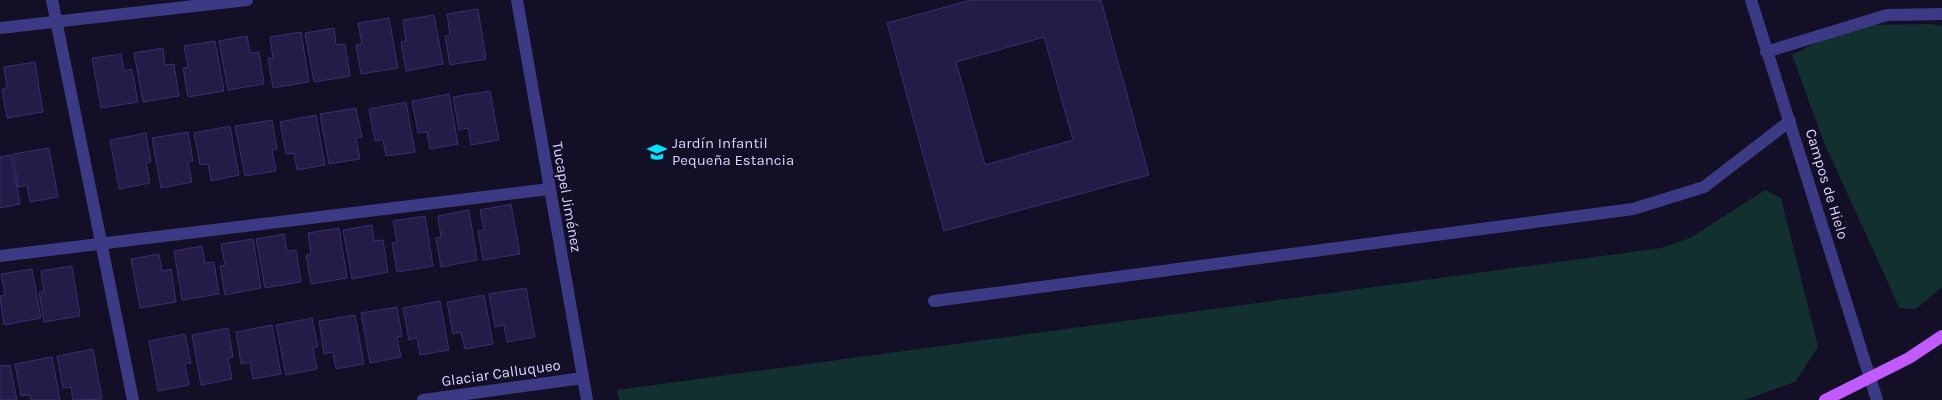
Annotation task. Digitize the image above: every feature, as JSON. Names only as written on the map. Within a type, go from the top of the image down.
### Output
[{"type":"main road","points":[[1825,400],[1909,358],[1942,336]]},
{"type":"street","points":[[52,0],[132,400]]},
{"type":"street","points":[[0,28],[248,0]]},
{"type":"street","name":"Tucapel Jiménez","points":[[517,0],[587,400]]},
{"type":"street","name":"Campos de Hielo","points":[[1751,0],[1877,400]]},
{"type":"street","points":[[1766,52],[1886,14],[1942,14]]},
{"type":"street","points":[[934,301],[1633,209],[1704,187],[1790,121]]},
{"type":"street","points":[[0,256],[549,189]]},
{"type":"street","name":"Glaciar Calluqueo","points":[[424,400],[583,378]]},
{"type":"green space","points":[[1931,24],[1942,26],[1942,287],[1916,309],[1899,308],[1823,140],[1792,55],[1831,35],[1873,25]]},
{"type":"green space","points":[[1765,190],[1781,198],[1818,347],[1795,382],[1744,400],[619,400],[617,390],[1661,248],[1690,238]]},
{"type":"building","points":[[971,0],[1101,0],[1149,175],[944,231],[887,23]],"holes":[[[1044,37],[1073,140],[985,165],[956,62]]]},
{"type":"building","points":[[478,9],[486,59],[450,65],[445,36],[450,35],[447,14]]},
{"type":"building","points":[[434,15],[443,64],[406,71],[401,42],[406,41],[403,20]]},
{"type":"building","points":[[389,18],[398,68],[361,74],[356,45],[362,44],[358,23]]},
{"type":"building","points":[[334,28],[336,45],[345,44],[350,76],[314,82],[305,33]]},
{"type":"building","points":[[301,32],[309,82],[273,88],[268,58],[273,58],[270,37]]},
{"type":"building","points":[[247,36],[250,53],[259,52],[264,84],[228,90],[219,41]]},
{"type":"building","points":[[215,41],[224,91],[188,97],[183,68],[188,67],[184,46]]},
{"type":"building","points":[[163,48],[165,65],[174,64],[179,96],[143,102],[134,53]]},
{"type":"building","points":[[121,54],[124,71],[132,69],[138,102],[101,108],[92,58]]},
{"type":"building","points":[[35,62],[43,112],[7,118],[2,89],[7,88],[4,67]]},
{"type":"building","points":[[490,91],[499,140],[471,145],[468,128],[459,130],[453,97]]},
{"type":"building","points":[[449,94],[458,144],[430,149],[427,132],[418,133],[412,101]]},
{"type":"building","points":[[406,102],[415,152],[386,156],[383,140],[375,141],[369,109]]},
{"type":"building","points":[[356,108],[362,137],[356,138],[360,159],[329,164],[320,114]]},
{"type":"building","points":[[316,115],[325,165],[297,170],[294,153],[286,154],[280,122]]},
{"type":"building","points":[[272,120],[277,149],[272,150],[276,171],[245,176],[235,126]]},
{"type":"building","points":[[230,126],[239,175],[211,181],[208,164],[200,165],[194,133]]},
{"type":"building","points":[[188,132],[193,161],[188,162],[192,182],[161,188],[152,138]]},
{"type":"building","points":[[146,133],[151,162],[146,163],[150,183],[119,189],[110,140]]},
{"type":"building","points":[[49,148],[58,197],[30,202],[27,185],[18,187],[13,154]]},
{"type":"building","points":[[11,155],[20,204],[0,208],[0,157]]},
{"type":"building","points":[[511,204],[520,254],[483,260],[478,231],[484,230],[480,210]]},
{"type":"building","points":[[469,210],[477,260],[441,267],[436,238],[441,237],[438,216]]},
{"type":"building","points":[[425,216],[433,266],[397,272],[392,243],[397,242],[393,221]]},
{"type":"building","points":[[372,225],[374,241],[383,240],[388,272],[352,279],[343,230]]},
{"type":"building","points":[[339,228],[347,278],[311,284],[306,255],[311,254],[308,233]]},
{"type":"building","points":[[284,234],[287,251],[296,250],[301,282],[265,288],[256,239]]},
{"type":"building","points":[[253,239],[261,288],[225,295],[220,266],[225,265],[221,244]]},
{"type":"building","points":[[202,246],[205,263],[214,262],[219,294],[182,300],[174,251]]},
{"type":"building","points":[[159,254],[162,271],[171,269],[176,302],[140,308],[131,259]]},
{"type":"building","points":[[72,266],[80,316],[44,322],[39,292],[44,292],[41,271]]},
{"type":"building","points":[[32,269],[41,318],[4,325],[0,296],[5,295],[1,274]]},
{"type":"building","points":[[526,288],[535,337],[507,342],[504,325],[495,327],[489,294]]},
{"type":"building","points":[[484,295],[493,344],[465,349],[461,332],[453,334],[447,302]]},
{"type":"building","points":[[440,301],[449,350],[420,355],[417,338],[409,340],[403,308]]},
{"type":"building","points":[[397,307],[402,336],[397,337],[401,357],[370,363],[361,313]]},
{"type":"building","points":[[355,315],[364,364],[336,369],[333,352],[324,354],[319,321]]},
{"type":"building","points":[[312,318],[318,347],[313,348],[317,369],[286,375],[276,325]]},
{"type":"building","points":[[272,325],[281,374],[253,379],[250,362],[241,364],[236,332]]},
{"type":"building","points":[[228,328],[233,357],[228,358],[232,379],[201,385],[192,335]]},
{"type":"building","points":[[185,334],[191,363],[185,364],[189,385],[158,391],[149,341]]},
{"type":"building","points":[[93,349],[102,399],[73,400],[71,387],[63,388],[57,356]]},
{"type":"building","points":[[52,357],[60,400],[31,400],[30,395],[21,396],[15,364]]},
{"type":"building","points":[[10,365],[17,400],[0,400],[0,366]]},
{"type":"place","name":"Jardín Infantil Pequeña Estancia","points":[[657,152]]}]
